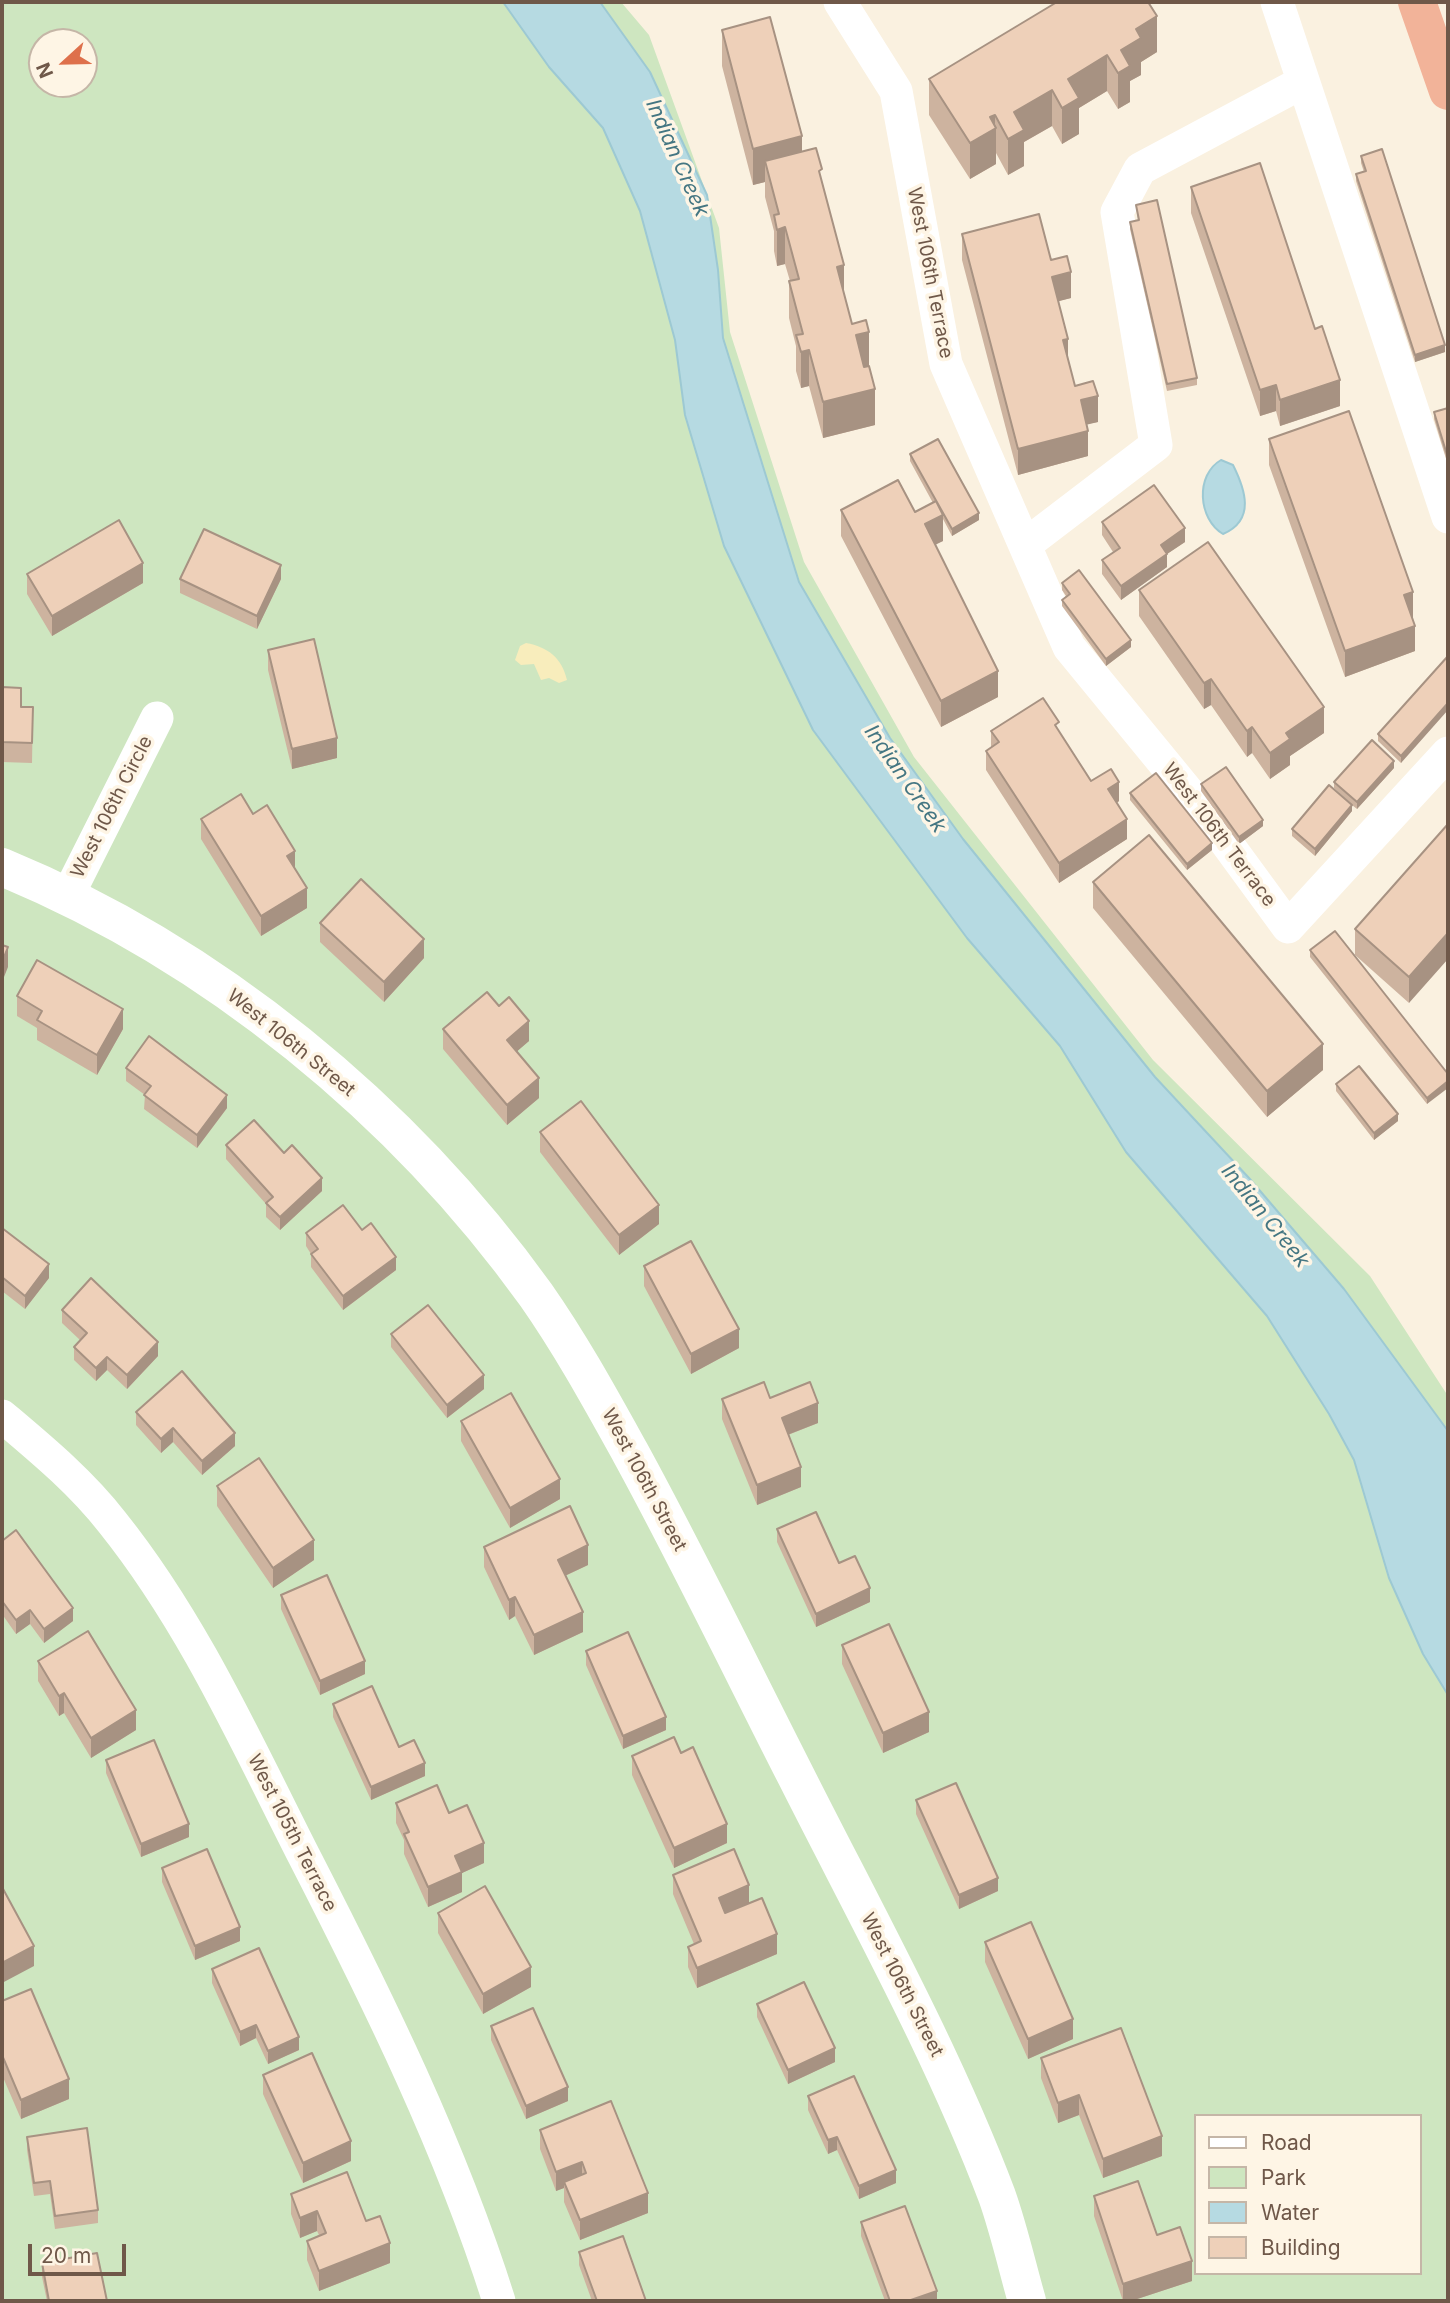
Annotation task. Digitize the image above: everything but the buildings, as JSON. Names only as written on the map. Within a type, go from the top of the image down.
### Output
[{"type":"highway","points":[[1417,2],[1448,91]]},
{"type":"street","name":"West 106th Terrace","points":[[841,2],[896,91],[946,364],[1069,647],[1200,808],[1288,927],[1448,753]]},
{"type":"street","points":[[1277,2],[1448,517]]},
{"type":"street","points":[[1025,545],[1156,445],[1117,212],[1140,169],[1303,82]]},
{"type":"street","name":"West 106th Circle","points":[[67,897],[157,718]]},
{"type":"street","name":"West 106th Street","points":[[2,867],[117,923],[234,996],[318,1061],[388,1123],[444,1183],[535,1294],[585,1370],[659,1505],[951,2082],[998,2200],[1027,2301]]},
{"type":"street","name":"West 105th Terrace","points":[[2,1416],[55,1460],[111,1520],[162,1588],[197,1647],[373,1990],[428,2112],[499,2301]]},
{"type":"green space","points":[[2,2],[621,2],[649,35],[719,228],[730,332],[804,562],[914,757],[1153,1060],[1370,1276],[1448,1396],[1448,2301],[2,2301]]},
{"type":"sand","points":[[526,643],[541,647],[553,655],[562,666],[567,680],[559,683],[549,678],[541,680],[534,664],[521,665],[515,660],[520,646]]},
{"type":"water","name":"Indian Creek","points":[[503,2],[600,2],[650,72],[707,195],[718,270],[723,338],[799,582],[890,738],[963,839],[1155,1077],[1249,1178],[1344,1289],[1448,1431],[1448,1695],[1423,1654],[1389,1578],[1354,1460],[1329,1414],[1267,1316],[1126,1152],[1060,1046],[967,938],[813,730],[724,546],[685,415],[675,340],[640,211],[603,128],[549,67]]},
{"type":"water","points":[[1221,460],[1233,465],[1245,503],[1240,521],[1223,534],[1208,518],[1203,497],[1207,476]]}]
